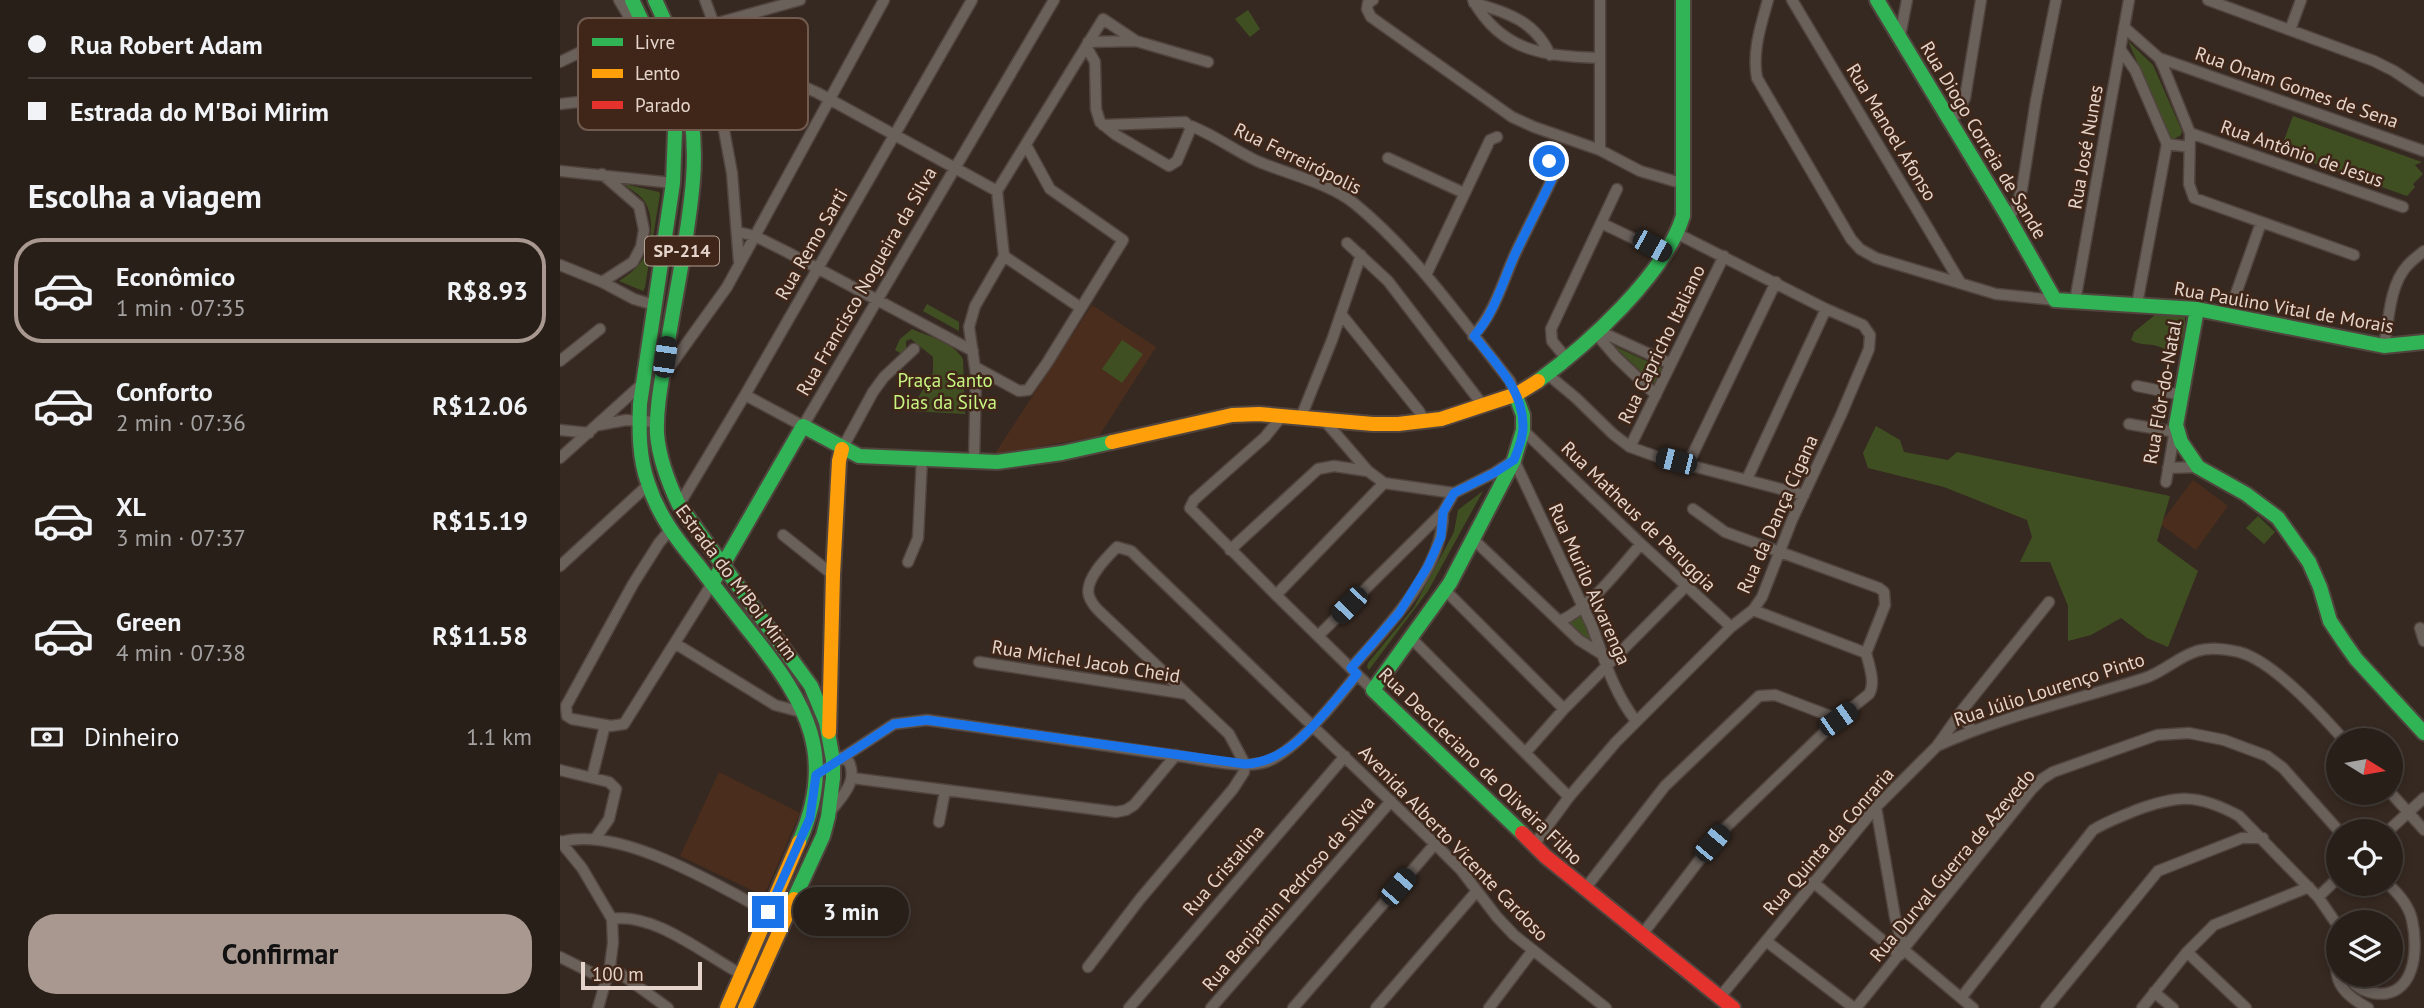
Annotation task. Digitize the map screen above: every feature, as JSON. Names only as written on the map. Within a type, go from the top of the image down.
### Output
[{"type":"street","points":[[619,0],[630,18]]},
{"type":"street","name":"Estrada do M'Boi Mirim","points":[[632,0],[640,18]]},
{"type":"street","name":"Estrada do M'Boi Mirim","points":[[655,0],[664,18]]},
{"type":"street","points":[[705,0],[712,18]]},
{"type":"street","points":[[736,18],[800,0]]},
{"type":"street","points":[[662,377],[727,287],[884,0]]},
{"type":"street","name":"Rua Remo Sarti","points":[[679,505],[746,395],[972,0]]},
{"type":"street","name":"Rua Francisco Nogueira da Silva","points":[[713,583],[1054,0]]},
{"type":"street","points":[[1600,150],[1599,58],[1603,0]]},
{"type":"street","points":[[746,395],[859,456],[974,462],[997,462],[1136,442],[1231,415],[1301,417],[1373,424],[1413,432],[1437,430],[1502,406],[1511,396],[1546,373],[1598,332],[1666,254],[1678,234],[1683,216],[1684,184],[1683,0]]},
{"type":"street","points":[[1768,0],[1756,47],[1757,78],[1851,239],[1867,254],[1996,294],[2055,300]]},
{"type":"street","name":"Rua Manoel Afonso","points":[[1792,0],[1960,282]]},
{"type":"street","name":"Rua Diogo Correia de Sande","points":[[1877,0],[2055,300]]},
{"type":"street","points":[[1900,36],[1907,0]]},
{"type":"street","points":[[1949,119],[1957,114],[1965,98],[1981,0]]},
{"type":"street","points":[[2008,217],[2015,209],[2022,189],[2056,0]]},
{"type":"street","name":"Rua José Nunes","points":[[2076,301],[2129,0]]},
{"type":"street","points":[[2208,0],[2385,66],[2424,91]]},
{"type":"street","points":[[2290,30],[2301,0]]},
{"type":"street","points":[[1473,1],[1487,22],[1509,39],[1550,55],[1599,58]]},
{"type":"street","points":[[1473,1],[1506,12],[1531,27],[1546,45],[1550,55]]},
{"type":"street","points":[[1370,5],[1371,17],[1513,117],[1600,150],[1640,171],[1684,184]]},
{"type":"street","points":[[974,462],[975,367],[969,327],[972,312],[1004,256],[997,191],[1102,19],[1136,41],[1208,62]]},
{"type":"street","points":[[2124,27],[2158,58],[2190,133],[2189,184],[2194,198],[2354,255]]},
{"type":"street","points":[[1087,44],[1136,41]]},
{"type":"street","points":[[1087,44],[1095,62],[1097,109],[1103,125],[1169,166],[1177,161],[1190,134],[1190,125],[1185,122],[1103,125]]},
{"type":"street","points":[[2120,48],[2135,70],[2167,144],[2137,304]]},
{"type":"street","points":[[560,62],[578,53]]},
{"type":"street","name":"Rua Onam Gomes de Sena","points":[[2158,58],[2424,150]]},
{"type":"street","points":[[808,88],[997,191]]},
{"type":"street","points":[[560,104],[578,102]]},
{"type":"street","name":"Rua Ferreirópolis","points":[[1190,125],[1257,160],[1354,203],[1404,250],[1426,275],[1510,381],[1511,396]]},
{"type":"street","name":"Estrada do M'Boi Mirim","points":[[674,130],[673,183],[642,384],[633,420],[643,468],[648,485],[670,530],[784,675],[805,713],[813,737],[816,775],[810,818],[726,1008]]},
{"type":"street","name":"Estrada do M'Boi Mirim","points":[[692,130],[693,180],[657,422],[660,453],[679,505],[801,669],[819,700],[838,760],[830,811],[811,865],[745,1008]]},
{"type":"street","points":[[724,130],[732,173],[739,263]]},
{"type":"street","name":"Rua Antônio de Jesus","points":[[2190,133],[2403,207]]},
{"type":"street","points":[[1426,275],[1490,140],[1497,137]]},
{"type":"street","points":[[2167,144],[2189,147]]},
{"type":"street","points":[[975,367],[1019,391],[1028,390],[1123,240],[1050,189],[1026,145]]},
{"type":"street","points":[[1388,158],[1464,193]]},
{"type":"street","points":[[1474,336],[1490,313],[1553,177],[1555,170],[1549,161]]},
{"type":"street","points":[[560,171],[673,183]]},
{"type":"street","points":[[602,174],[639,206],[644,230],[641,247],[633,261],[602,282]]},
{"type":"street","points":[[1566,358],[1552,341],[1551,329],[1617,189]]},
{"type":"street","points":[[1601,223],[1666,254]]},
{"type":"street","points":[[2234,299],[2261,223]]},
{"type":"street","points":[[738,232],[755,236],[973,351]]},
{"type":"street","name":"Rua da Dança Cigana","points":[[1533,846],[1569,797],[1636,721],[1731,627],[1753,610],[1762,597],[1870,341],[1870,335],[1863,326],[1678,234]]},
{"type":"street","points":[[1347,243],[1388,281],[1482,404]]},
{"type":"street","points":[[2384,346],[2394,292],[2400,276],[2407,265],[2424,251]]},
{"type":"street","points":[[1301,417],[1361,255]]},
{"type":"street","points":[[1004,256],[1081,308]]},
{"type":"street","name":"Rua Capricho Italiano","points":[[1630,447],[1724,256]]},
{"type":"street","points":[[560,265],[634,299],[654,305]]},
{"type":"street","points":[[1688,464],[1776,282]]},
{"type":"street","name":"Rua Paulino Vital de Morais","points":[[2055,300],[2197,309],[2384,346],[2424,342]]},
{"type":"street","points":[[1747,479],[1826,309]]},
{"type":"street","name":"Rua Flôr-do-Natal","points":[[2166,482],[2197,309]]},
{"type":"street","points":[[1341,314],[1401,387],[1425,422]]},
{"type":"street","points":[[560,361],[600,329]]},
{"type":"street","points":[[1598,332],[1671,364]]},
{"type":"street","points":[[1598,332],[1616,357],[1656,395]]},
{"type":"street","points":[[830,732],[833,575],[839,461],[842,449],[873,392],[884,377],[914,349]]},
{"type":"street","points":[[1546,373],[1630,447],[1804,495]]},
{"type":"street","points":[[560,458],[642,384]]},
{"type":"street","points":[[2137,386],[2182,396]]},
{"type":"street","points":[[1373,424],[1440,419],[1511,396]]},
{"type":"street","points":[[1373,690],[1445,590],[1514,460],[1523,430],[1522,415],[1511,396]]},
{"type":"street","points":[[624,401],[633,420]]},
{"type":"street","name":"Rua Deocleciano de Oliveira Filho","points":[[1282,416],[1265,437],[1191,504],[1194,513],[1533,846],[1733,1008]]},
{"type":"street","points":[[599,425],[633,420],[657,422]]},
{"type":"street","points":[[1324,420],[1338,439],[1384,484],[1454,493]]},
{"type":"street","points":[[2129,424],[2175,429],[2198,467],[2264,506],[2278,518],[2311,561],[2330,621],[2344,642],[2356,659],[2424,733]]},
{"type":"street","points":[[560,430],[589,433]]},
{"type":"street","name":"Rua Matheus de Peruggia","points":[[1523,430],[1731,627]]},
{"type":"street","points":[[908,562],[918,538],[922,459]]},
{"type":"street","points":[[1318,636],[1443,512],[1454,493],[1514,460]]},
{"type":"street","name":"Rua Murilo Alvarenga","points":[[1514,460],[1583,605],[1600,653],[1624,705],[1636,721]]},
{"type":"street","points":[[1230,550],[1318,469],[1334,466],[1368,471]]},
{"type":"street","points":[[2168,468],[2198,467]]},
{"type":"street","points":[[1276,596],[1384,484]]},
{"type":"street","points":[[560,566],[648,485]]},
{"type":"street","points":[[1641,936],[1721,832],[1838,719],[1863,701],[1872,689],[1866,653],[1885,605],[1884,592],[1879,588],[1725,532],[1693,509]]},
{"type":"street","points":[[816,775],[894,724],[927,720],[1245,764],[1259,764],[1276,758],[1313,725],[1399,613],[1428,566],[1441,537],[1443,512]]},
{"type":"street","points":[[670,530],[634,584],[566,706],[567,716],[618,726],[628,720],[713,583]]},
{"type":"street","points":[[783,535],[833,575]]},
{"type":"street","points":[[1473,539],[1579,640],[1600,653]]},
{"type":"street","points":[[1560,621],[1568,618],[1593,597],[1641,544]]},
{"type":"street","name":"Avenida Alberto Vicente Cardoso","points":[[1187,694],[1099,611],[1088,595],[1092,578],[1107,556],[1117,547],[1131,551],[1436,844],[1461,870],[1497,917],[1533,950],[1606,1008]]},
{"type":"street","points":[[1526,752],[1564,709],[1686,586]]},
{"type":"street","points":[[1445,590],[1564,709]]},
{"type":"street","name":"Rua Quinta da Conraria","points":[[1720,997],[1876,807],[1937,746],[2049,602]]},
{"type":"street","points":[[1753,610],[1866,653]]},
{"type":"street","points":[[2420,628],[2424,641]]},
{"type":"street","points":[[1411,638],[1569,797]]},
{"type":"street","points":[[676,644],[775,705],[805,713]]},
{"type":"street","name":"Rua Júlio Lourenço Pinto","points":[[1937,746],[1973,731],[2148,677],[2181,657],[2199,650],[2241,652],[2259,661],[2298,693],[2332,728]]},
{"type":"street","name":"Rua Michel Jacob Cheid","points":[[979,663],[1187,694]]},
{"type":"street","points":[[1088,967],[1244,772],[1245,764],[1229,734],[1187,694]]},
{"type":"street","points":[[1584,890],[1665,786],[1759,696],[1775,695],[1838,719]]},
{"type":"street","points":[[1964,708],[1966,722],[1973,731]]},
{"type":"street","points":[[592,777],[605,725]]},
{"type":"street","name":"Rua Durval Guerra de Azevedo","points":[[1855,1008],[2042,779],[2053,772],[2158,735],[2189,733],[2224,740],[2267,756],[2283,768],[2328,819]]},
{"type":"street","points":[[852,778],[1116,812],[1134,805],[1176,755]]},
{"type":"street","name":"Rua Cristalina","points":[[1129,1008],[1345,756]]},
{"type":"street","points":[[830,811],[849,787],[852,778],[849,762],[838,760]]},
{"type":"street","points":[[560,770],[609,782],[616,789],[609,819],[595,839]]},
{"type":"street","points":[[939,822],[945,791]]},
{"type":"street","points":[[1961,998],[2094,830],[2106,822],[2162,800],[2192,798],[2239,816],[2309,887],[2327,910]]},
{"type":"street","points":[[2401,819],[2424,798]]},
{"type":"street","name":"Rua Benjamin Pedroso da Silva","points":[[1211,1008],[1391,801]]},
{"type":"street","points":[[2402,805],[2424,830]]},
{"type":"street","points":[[1876,807],[1902,952]]},
{"type":"street","points":[[2239,816],[2242,838]]},
{"type":"street","points":[[2046,1008],[2158,871],[2242,838],[2263,838]]},
{"type":"street","points":[[598,1008],[610,966],[612,919],[582,868],[561,841],[595,839],[647,852],[768,912]]},
{"type":"street","points":[[1293,1008],[1436,844]]},
{"type":"street","points":[[1813,882],[1973,1008]]},
{"type":"street","points":[[2142,1008],[2206,931],[2223,920],[2309,887]]},
{"type":"street","points":[[2318,897],[2326,889]]},
{"type":"street","points":[[1376,1008],[1476,892]]},
{"type":"street","points":[[2399,896],[2406,904],[2412,919],[2415,956],[2413,969],[2403,982]]},
{"type":"street","points":[[612,919],[623,917],[646,922],[741,974]]},
{"type":"street","points":[[1766,940],[1855,1008]]},
{"type":"street","points":[[1496,1005],[1533,950]]},
{"type":"street","points":[[2188,952],[2240,1006]]},
{"type":"street","points":[[560,957],[606,980]]},
{"type":"street","points":[[610,966],[668,1008]]},
{"type":"street","points":[[2341,987],[2349,996],[2368,1008]]},
{"type":"street","points":[[2358,987],[2387,993],[2400,987]]},
{"type":"street","points":[[2154,992],[2173,1008]]},
{"type":"shaded area","points":[[1092,305],[1156,347],[1099,436],[994,455]]},
{"type":"shaded area","points":[[2193,480],[2228,506],[2196,550],[2160,524]]},
{"type":"shaded area","points":[[719,772],[800,813],[764,896],[680,856]]},
{"type":"green space","points":[[1248,10],[1260,29],[1250,37],[1235,19]]},
{"type":"green space","points":[[2128,41],[2153,65],[2182,131],[2181,135],[2172,140],[2170,136]]},
{"type":"green space","points":[[2293,116],[2422,162],[2415,165],[2423,174],[2413,184],[2415,187],[2407,196],[2280,151]]},
{"type":"green space","points":[[1326,170],[1344,185],[1343,189],[1335,190],[1313,181],[1315,172]]},
{"type":"green space","points":[[624,184],[660,194],[643,291],[619,281],[631,273],[645,256],[651,233],[650,216],[645,202]]},
{"type":"green space","name":"Praça Santo Dias da Silva","points":[[927,304],[959,322],[959,331],[923,311]]},
{"type":"green space","points":[[2161,310],[2185,315],[2185,330],[2177,354],[2131,340],[2134,332]]},
{"type":"green space","name":"Praça Santo Dias da Silva","points":[[912,329],[947,344],[963,359],[965,414],[910,411],[933,373],[933,357],[911,339],[906,341],[903,355],[895,350],[900,339]]},
{"type":"green space","points":[[1122,340],[1143,354],[1122,383],[1102,369]]},
{"type":"green space","points":[[1614,346],[1662,368],[1655,383],[1653,383]]},
{"type":"green space","points":[[1876,426],[1900,440],[1904,452],[1948,460],[1957,452],[2170,496],[2157,541],[2198,571],[2168,647],[2147,638],[2121,618],[2091,635],[2068,641],[2068,606],[2050,562],[2020,562],[2032,537],[2027,520],[1944,487],[1868,468],[1863,453]]},
{"type":"green space","points":[[1483,491],[1428,591],[1369,670],[1368,663],[1414,607],[1454,532],[1458,510]]},
{"type":"green space","points":[[2258,516],[2275,532],[2264,544],[2246,528]]},
{"type":"green space","points":[[1582,610],[1589,629],[1592,646],[1564,622]]},
{"type":"traffic: fast","points":[[632,0],[640,18]]},
{"type":"traffic: fast","points":[[655,0],[663,18]]},
{"type":"traffic: fast","points":[[1538,381],[1601,329],[1642,285],[1674,239],[1683,216],[1683,0]]},
{"type":"traffic: fast","points":[[1877,0],[2055,300],[2197,309],[2384,346],[2424,342]]},
{"type":"traffic: fast","points":[[675,130],[673,183],[640,404],[641,454],[652,495],[669,527],[773,662],[802,709],[811,733],[815,757],[815,784],[810,812],[799,842]]},
{"type":"traffic: fast","points":[[693,130],[693,180],[659,397],[658,443],[671,488],[679,505],[811,686],[826,722],[833,760],[828,817],[823,836],[794,899]]},
{"type":"traffic: fast","points":[[2197,309],[2176,425],[2181,442],[2198,467],[2246,494],[2278,518],[2309,562],[2330,621],[2344,642],[2356,659],[2424,733]]},
{"type":"traffic: fast","points":[[1515,394],[1523,415],[1523,430],[1514,460],[1450,583],[1373,690],[1522,833]]},
{"type":"traffic: fast","points":[[713,582],[803,426],[859,456],[997,462],[1062,453],[1112,442]]},
{"type":"traffic: slow","points":[[1112,442],[1232,415],[1259,414],[1373,424],[1441,419],[1517,394],[1538,381]]},
{"type":"traffic: slow","points":[[829,732],[833,575],[839,461],[842,449]]},
{"type":"traffic: slow","points":[[727,1008],[799,842]]},
{"type":"traffic: slow","points":[[745,1008],[794,899]]},
{"type":"traffic: jam","points":[[1522,833],[1545,856],[1733,1008]]},
{"type":"route","points":[[768,912],[810,818],[816,775],[894,724],[927,720],[1245,764],[1267,762],[1289,749],[1350,683],[1357,674],[1351,668],[1399,613],[1437,548],[1443,527],[1443,512],[1454,493],[1514,460],[1523,430],[1522,415],[1510,381],[1474,336],[1490,313],[1553,177],[1555,170],[1549,161]]}]
